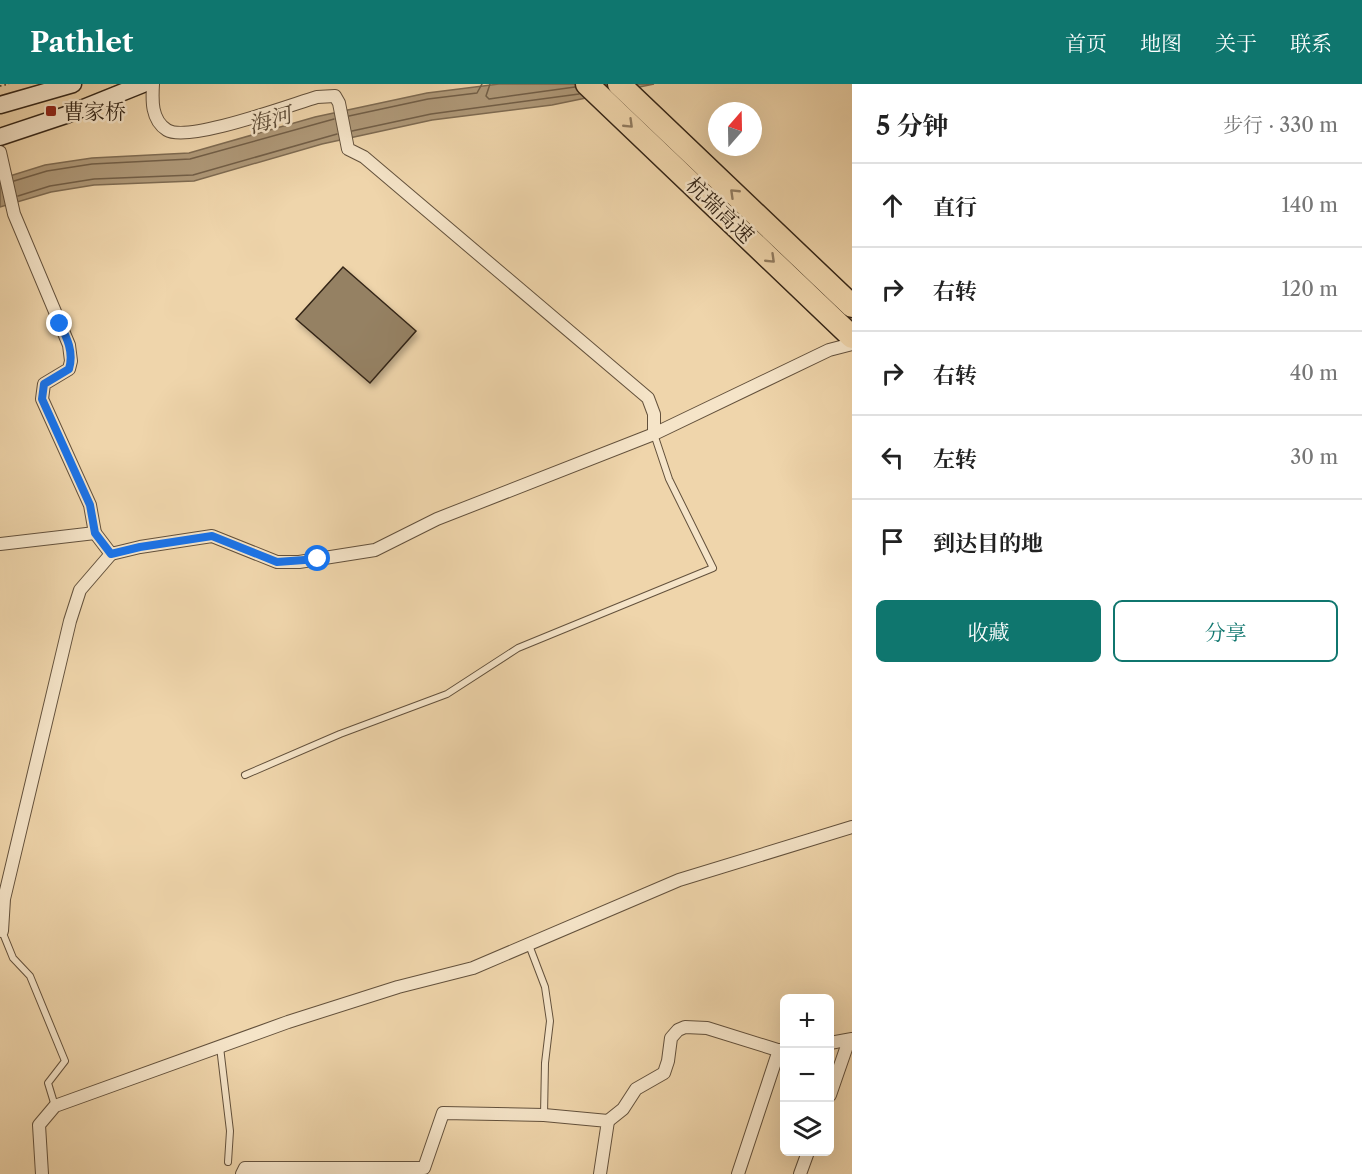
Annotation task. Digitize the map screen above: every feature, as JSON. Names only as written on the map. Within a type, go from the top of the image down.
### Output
[{"type":"highway","name":"杭瑞高速","points":[[587,84],[852,337]]},
{"type":"highway","name":"杭瑞高速","points":[[619,84],[852,306]]},
{"type":"main road","points":[[0,105],[73,84]]},
{"type":"main road","points":[[0,137],[66,116],[143,84]]},
{"type":"street","points":[[153,84],[152,100],[156,118],[161,125],[174,133],[203,131],[326,94],[336,96],[348,149],[364,157],[648,398],[654,414],[654,434]]},
{"type":"street","points":[[0,152],[14,214],[69,345],[71,361],[69,369],[44,384],[42,399],[90,505],[95,533],[111,554]]},
{"type":"street","points":[[2,924],[4,899],[70,621],[80,590],[111,554],[140,547],[212,536],[277,562],[299,562],[375,550],[437,519],[654,434],[829,350],[852,344]]},
{"type":"street","points":[[0,544],[95,533]]},
{"type":"street","points":[[42,1174],[39,1125],[55,1106],[220,1046],[398,987],[473,968],[679,880],[852,827]]},
{"type":"street","points":[[600,1174],[608,1121],[623,1109],[636,1089],[664,1073],[671,1038],[678,1030],[689,1026],[707,1028],[780,1050]]},
{"type":"street","points":[[834,1042],[850,1039]]},
{"type":"street","points":[[834,1084],[850,1039]]},
{"type":"street","points":[[738,1174],[780,1057]]},
{"type":"street","points":[[242,1174],[245,1168],[424,1168],[443,1113],[544,1115],[608,1121]]},
{"type":"street","points":[[800,1174],[807,1156]]},
{"type":"lane","points":[[245,775],[340,734],[447,694],[518,648],[713,568],[669,479],[654,434]]},
{"type":"lane","points":[[2,924],[13,958],[30,976],[65,1062],[48,1083],[55,1106]]},
{"type":"lane","points":[[529,945],[545,987],[550,1021],[545,1063],[544,1115]]},
{"type":"lane","points":[[220,1046],[230,1131],[228,1162]]},
{"type":"path","points":[[0,86],[9,84]]},
{"type":"water","points":[[499,84],[654,84],[552,105],[432,120],[322,144],[194,181],[94,185],[51,192],[0,207],[0,179],[45,165],[92,158],[189,153],[315,117],[427,93]]},
{"type":"building","points":[[343,267],[416,331],[370,383],[296,319]]},
{"type":"place","name":"曹家桥","points":[[51,111]]},
{"type":"route","points":[[60,324],[69,345],[71,361],[69,369],[49,378],[44,384],[42,399],[90,505],[95,533],[111,554],[140,547],[212,536],[277,562],[318,559]]},
{"type":"water label","name":"海河","points":[[270,120]]}]
